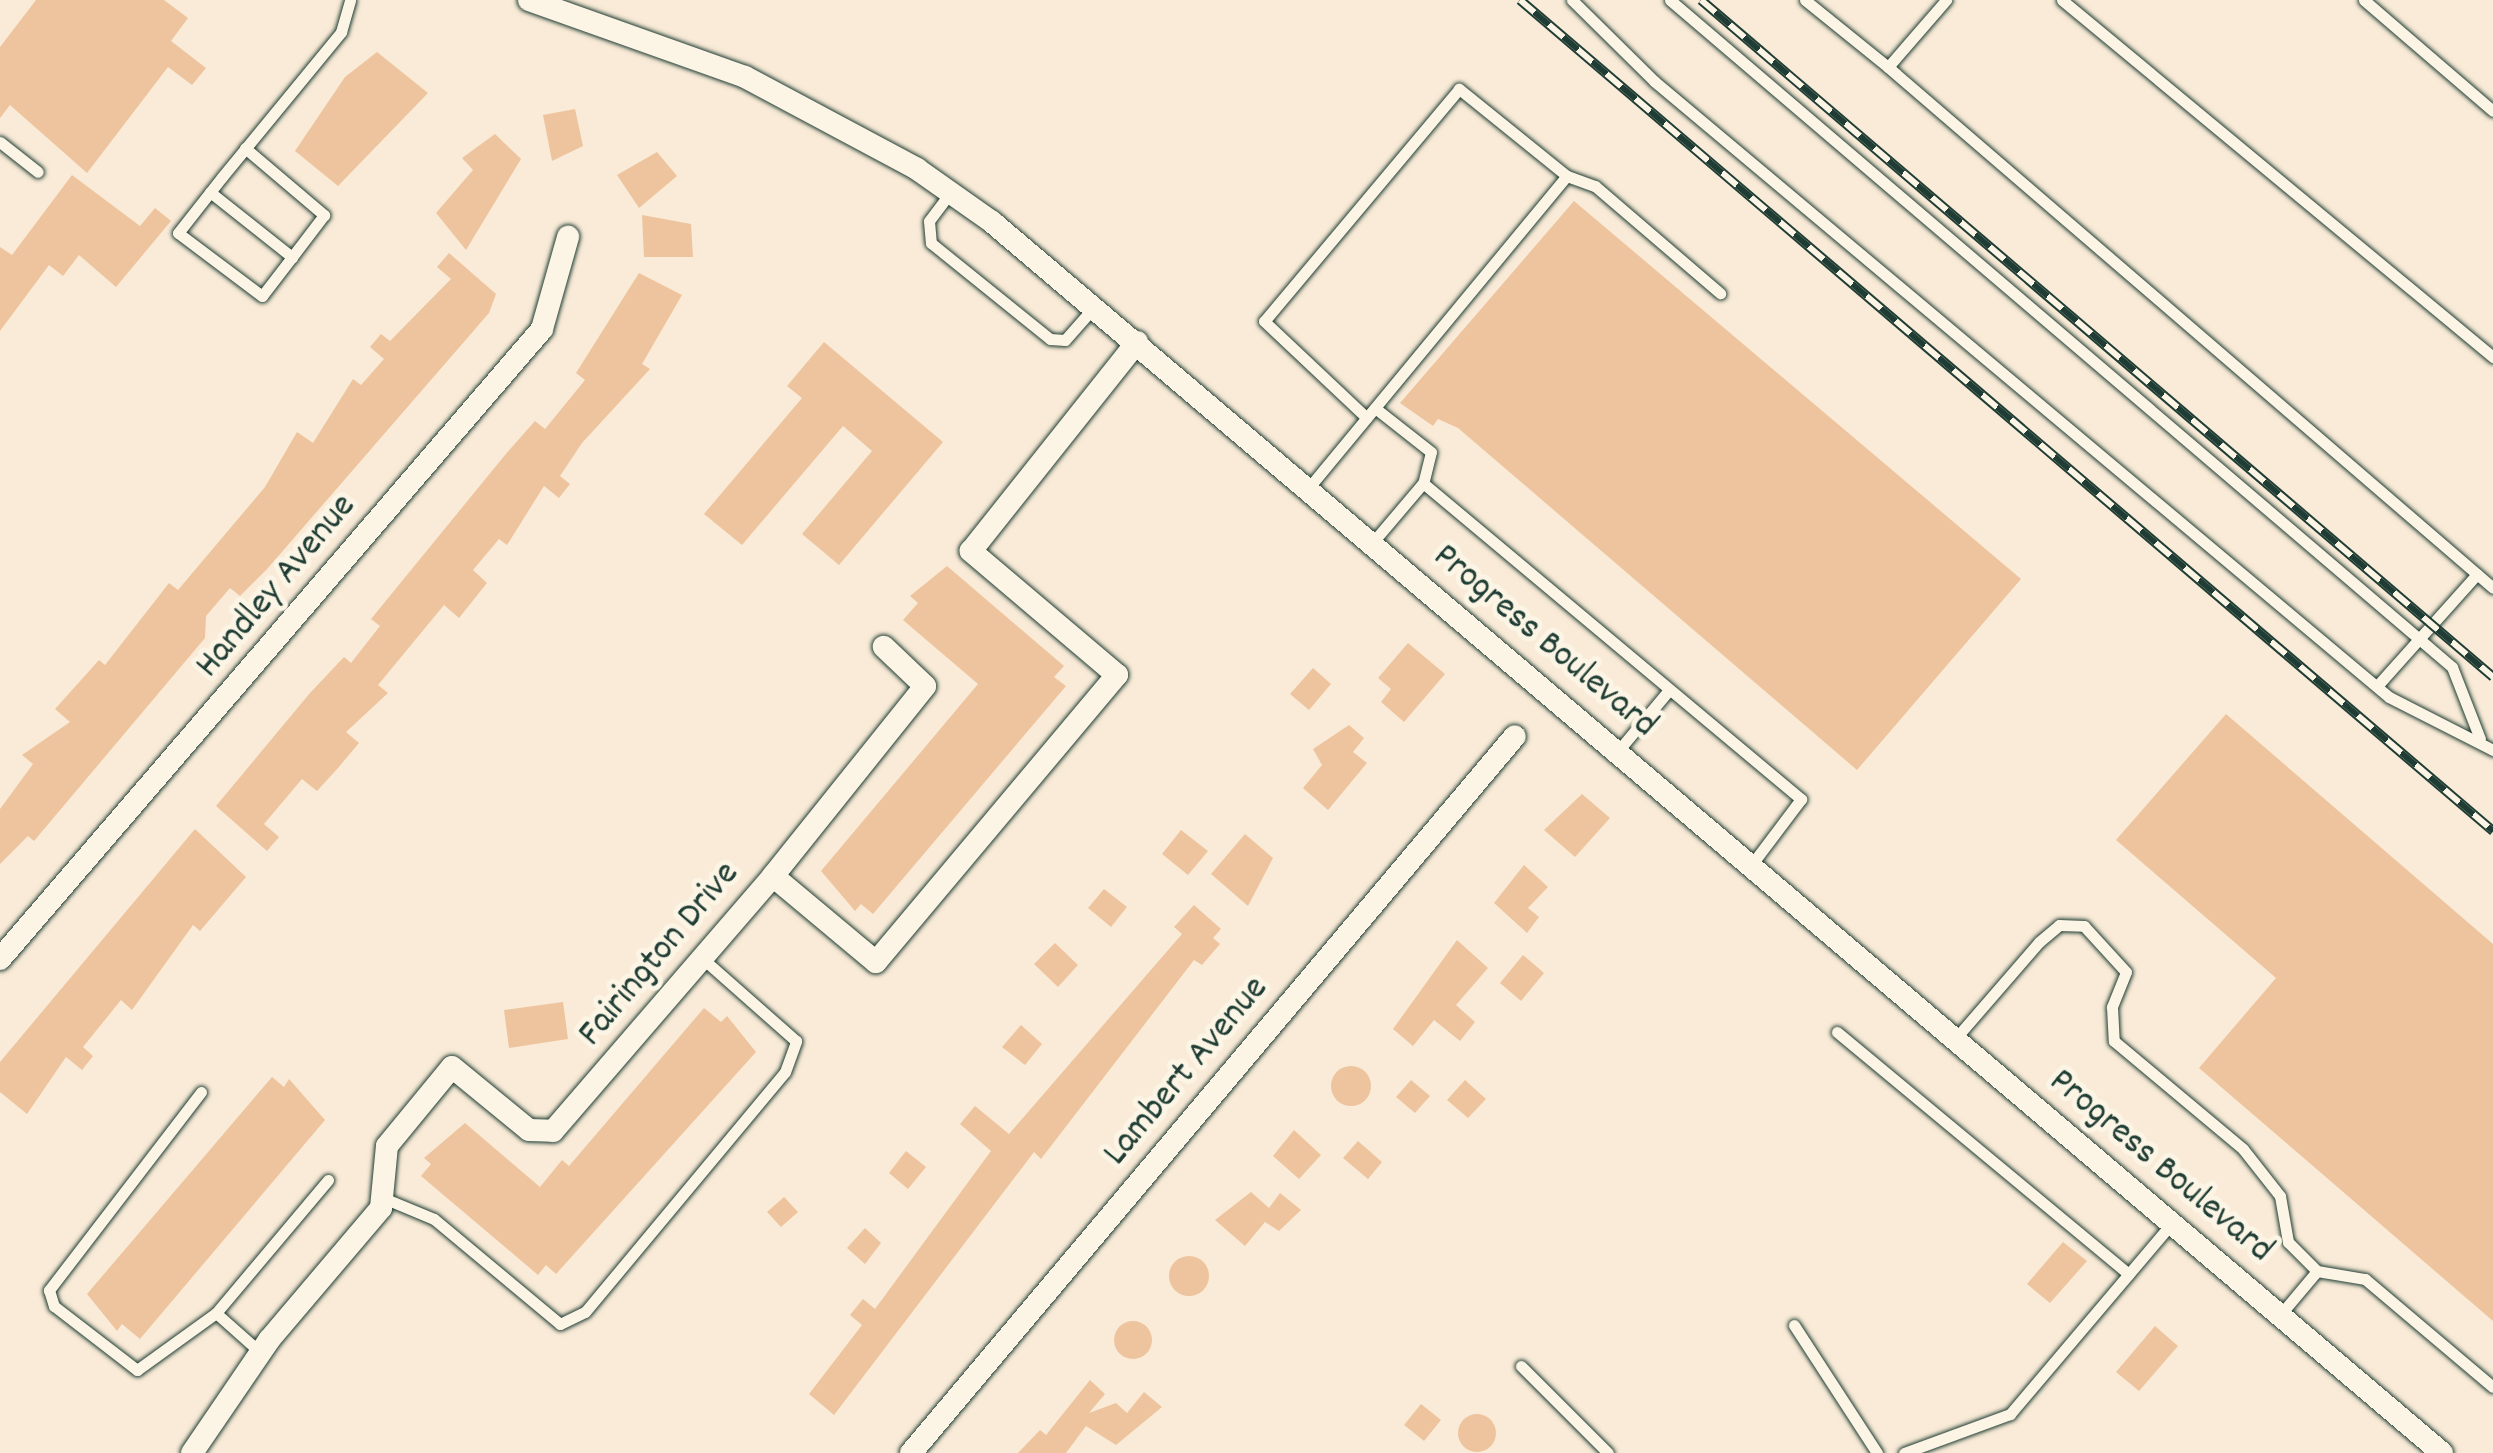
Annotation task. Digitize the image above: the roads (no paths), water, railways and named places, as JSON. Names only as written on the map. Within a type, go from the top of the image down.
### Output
[{"type":"street","name":"Progress Boulevard","points":[[529,0],[745,76],[950,193],[1095,306],[1311,485],[2442,1453]]},
{"type":"street","name":"Handley Avenue","points":[[0,959],[542,329],[568,237]]},
{"type":"street","name":"Fairington Drive","points":[[192,1453],[261,1353],[380,1197],[398,1126],[452,1067],[529,1130],[553,1131],[773,876],[876,962],[1117,674],[971,552],[1137,342]]},
{"type":"street","points":[[773,876],[925,686],[884,647]]},
{"type":"street","name":"Lambert Avenue","points":[[911,1453],[1516,736]]},
{"type":"lane","points":[[245,148],[324,215],[262,296],[250,295],[178,234],[245,148],[341,32],[350,0]]},
{"type":"lane","points":[[1572,0],[1654,80],[2376,686],[2480,739],[2493,750]]},
{"type":"lane","points":[[1670,0],[2452,667],[2480,739]]},
{"type":"lane","points":[[1805,0],[2493,588]]},
{"type":"lane","points":[[1888,67],[1946,0]]},
{"type":"lane","points":[[2062,0],[2493,357]]},
{"type":"lane","points":[[2364,0],[2493,111]]},
{"type":"lane","points":[[1373,542],[1423,483],[1431,452],[1371,413],[1264,321],[1459,90],[1567,176],[1595,186],[1720,294]]},
{"type":"lane","points":[[0,142],[38,172]]},
{"type":"lane","points":[[1311,485],[1567,176]]},
{"type":"lane","points":[[210,192],[292,257]]},
{"type":"lane","points":[[950,193],[929,221],[931,243],[1050,338],[1065,340],[1095,306]]},
{"type":"lane","points":[[1423,483],[1801,799],[1752,864]]},
{"type":"lane","points":[[2376,686],[2477,574]]},
{"type":"lane","points":[[1618,751],[1669,690]]},
{"type":"lane","points":[[1955,1038],[2038,942],[2059,925],[2084,926],[2126,972],[2112,1007],[2114,1041],[2243,1149],[2280,1196],[2288,1242],[2317,1271],[2365,1279],[2493,1387]]},
{"type":"lane","points":[[380,1197],[434,1219],[560,1324],[585,1312],[785,1072],[796,1041],[786,1023],[703,959]]},
{"type":"lane","points":[[1837,1032],[2129,1274]]},
{"type":"lane","points":[[201,1092],[50,1290],[54,1306],[137,1370],[216,1312],[328,1180]]},
{"type":"lane","points":[[1904,1453],[2010,1414],[2172,1223]]},
{"type":"lane","points":[[2280,1315],[2317,1271]]},
{"type":"lane","points":[[216,1312],[261,1353]]},
{"type":"lane","points":[[1794,1325],[1876,1453]]},
{"type":"lane","points":[[1520,1366],[1608,1453]]},
{"type":"railway","points":[[1520,0],[2493,831]]},
{"type":"railway","points":[[1701,0],[2493,677]]}]
